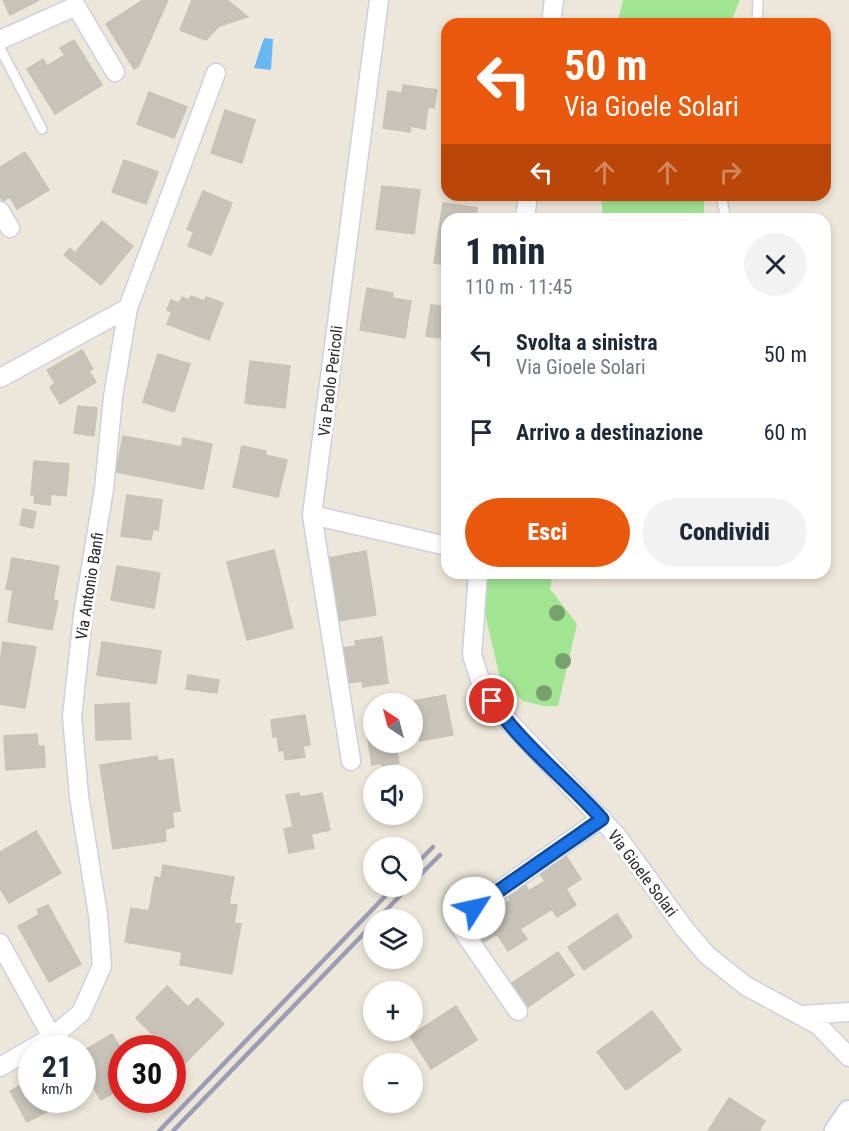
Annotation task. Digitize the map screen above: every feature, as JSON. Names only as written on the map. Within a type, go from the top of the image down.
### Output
[{"type":"street","name":"Via Paolo Pericoli","points":[[351,761],[312,515],[379,0]]},
{"type":"street","points":[[552,18],[554,0]]},
{"type":"street","points":[[0,40],[76,6],[115,72]]},
{"type":"street","name":"Via Antonio Banfi","points":[[53,1035],[81,1013],[102,966],[98,915],[79,796],[72,717],[84,615],[104,489],[113,397],[128,308],[216,73]]},
{"type":"street","points":[[0,211],[10,228]]},
{"type":"street","points":[[0,378],[128,308]]},
{"type":"street","points":[[312,515],[441,545]]},
{"type":"street","name":"Via Gioele Solari","points":[[477,579],[471,648],[481,683],[513,728],[602,819],[706,955],[746,986],[802,1015],[825,1031],[848,1062]]},
{"type":"street","points":[[518,1011],[456,921],[602,819]]},
{"type":"street","points":[[0,943],[51,1035]]},
{"type":"street","points":[[802,1015],[849,1012]]},
{"type":"street","name":"Via Antonio Banfi","points":[[0,1067],[18,1056]]},
{"type":"street","points":[[836,1131],[849,1112]]},
{"type":"lane","points":[[757,18],[758,0]]},
{"type":"lane","points":[[0,48],[42,129]]},
{"type":"green space","points":[[623,0],[740,0],[732,18],[618,18]]},
{"type":"green space","points":[[602,201],[704,201],[704,213],[602,213]]},
{"type":"green space","points":[[485,579],[552,579],[550,589],[577,624],[558,706],[544,706],[523,701],[500,678],[481,597]]},
{"type":"water","points":[[264,38],[273,39],[271,70],[254,68]]},
{"type":"building","points":[[3,0],[39,0],[10,15]]},
{"type":"building","points":[[143,0],[168,0],[138,67],[134,69],[106,24]]},
{"type":"building","points":[[192,0],[227,0],[248,17],[219,26],[206,40],[180,30]]},
{"type":"building","points":[[74,40],[102,85],[55,114],[27,69],[43,59],[47,66],[65,55],[60,48]]},
{"type":"building","points":[[403,85],[437,90],[434,108],[428,107],[425,129],[411,126],[410,132],[383,128],[388,91],[402,93]]},
{"type":"building","points":[[149,92],[187,107],[174,138],[137,124]]},
{"type":"building","points":[[225,110],[255,120],[242,163],[211,153]]},
{"type":"building","points":[[25,152],[49,190],[17,209],[10,197],[3,201],[0,196],[0,167]]},
{"type":"building","points":[[124,160],[158,172],[146,204],[112,192]]},
{"type":"building","points":[[382,186],[420,190],[414,234],[376,229]]},
{"type":"building","points":[[203,191],[232,203],[211,255],[188,246],[194,232],[187,229]]},
{"type":"building","points":[[443,203],[477,208],[477,213],[442,213]]},
{"type":"building","points":[[441,216],[441,264],[434,263]]},
{"type":"building","points":[[102,221],[133,246],[101,285],[64,255],[70,248],[75,253]]},
{"type":"building","points":[[367,288],[393,293],[392,298],[411,301],[405,338],[360,330]]},
{"type":"building","points":[[191,296],[204,301],[206,297],[223,303],[209,340],[167,324],[172,312],[167,310],[171,300],[179,303],[182,297],[189,300]]},
{"type":"building","points":[[431,305],[441,306],[441,338],[426,336]]},
{"type":"building","points":[[82,350],[93,369],[89,371],[96,382],[60,404],[50,387],[55,383],[47,370]]},
{"type":"building","points":[[158,354],[190,364],[174,412],[143,402]]},
{"type":"building","points":[[250,361],[290,366],[285,408],[245,403]]},
{"type":"building","points":[[78,406],[97,408],[94,436],[74,433]]},
{"type":"building","points":[[123,436],[182,447],[183,438],[212,444],[203,489],[116,472]]},
{"type":"building","points":[[242,446],[266,451],[265,455],[287,460],[278,497],[233,487]]},
{"type":"building","points":[[34,461],[69,464],[66,496],[51,494],[50,505],[34,503],[35,495],[31,495]]},
{"type":"building","points":[[127,495],[162,500],[158,530],[153,529],[151,540],[121,536]]},
{"type":"building","points":[[23,509],[36,512],[33,528],[20,525]]},
{"type":"building","points":[[274,550],[293,628],[247,640],[227,562]]},
{"type":"building","points":[[366,551],[376,615],[339,621],[328,558]]},
{"type":"building","points":[[12,558],[59,566],[53,600],[58,601],[52,630],[8,622],[13,590],[6,589]]},
{"type":"building","points":[[117,566],[160,573],[154,608],[111,600]]},
{"type":"building","points":[[382,637],[388,683],[363,687],[362,681],[348,683],[343,648],[356,646],[355,641]]},
{"type":"building","points":[[3,642],[36,647],[25,708],[0,704],[0,663]]},
{"type":"building","points":[[102,642],[161,651],[156,684],[97,675]]},
{"type":"building","points":[[188,675],[219,680],[217,693],[186,689]]},
{"type":"building","points":[[445,695],[453,735],[423,740],[423,699]]},
{"type":"building","points":[[129,703],[131,739],[96,740],[95,705]]},
{"type":"building","points":[[305,715],[310,745],[303,746],[305,757],[285,760],[284,750],[279,751],[277,736],[273,737],[271,720]]},
{"type":"building","points":[[37,734],[38,746],[44,746],[45,767],[6,770],[4,736]]},
{"type":"building","points":[[370,753],[397,753],[399,763],[372,765]]},
{"type":"building","points":[[157,756],[158,761],[173,759],[180,811],[172,812],[174,827],[165,829],[166,841],[113,849],[100,765]]},
{"type":"building","points":[[299,793],[300,797],[322,793],[330,830],[311,834],[314,848],[289,853],[284,829],[293,827],[286,795]]},
{"type":"building","points":[[36,831],[61,873],[9,903],[0,888],[0,852]]},
{"type":"building","points":[[564,853],[581,879],[566,889],[576,905],[557,917],[552,909],[520,929],[527,939],[508,951],[497,934],[482,943],[465,916],[496,896],[502,905],[511,900],[506,894],[524,883],[529,891],[545,881],[538,870]]},
{"type":"building","points":[[163,865],[234,877],[229,904],[237,905],[234,923],[241,924],[232,974],[180,965],[182,952],[125,942],[131,908],[149,911],[155,877],[161,878]]},
{"type":"building","points":[[48,905],[81,964],[49,982],[18,926],[39,915],[37,910]]},
{"type":"building","points":[[617,914],[632,937],[584,970],[568,947]]},
{"type":"building","points":[[558,952],[574,975],[525,1009],[509,985]]},
{"type":"building","points":[[167,986],[188,1007],[197,998],[224,1024],[186,1062],[186,1035],[153,1035],[136,1018]]},
{"type":"building","points":[[456,1006],[477,1040],[431,1069],[423,1053],[413,1041],[423,1041],[423,1028]]},
{"type":"building","points":[[652,1011],[681,1050],[626,1090],[597,1052]]},
{"type":"building","points":[[108,1036],[108,1096],[101,1100],[96,1092],[96,1044]]},
{"type":"building","points":[[18,1087],[18,1106],[10,1091]]},
{"type":"building","points":[[729,1098],[765,1121],[759,1131],[708,1131]]},
{"type":"building","points":[[22,1113],[44,1113],[27,1122]]},
{"type":"railway","points":[[423,857],[433,847]]},
{"type":"railway","points":[[423,872],[440,855]]},
{"type":"railway","points":[[159,1131],[384,897]]},
{"type":"railway","points":[[387,909],[399,897]]},
{"type":"railway","points":[[173,1131],[363,934]]},
{"type":"route","points":[[474,908],[602,819],[567,780],[520,736],[492,701]]}]
